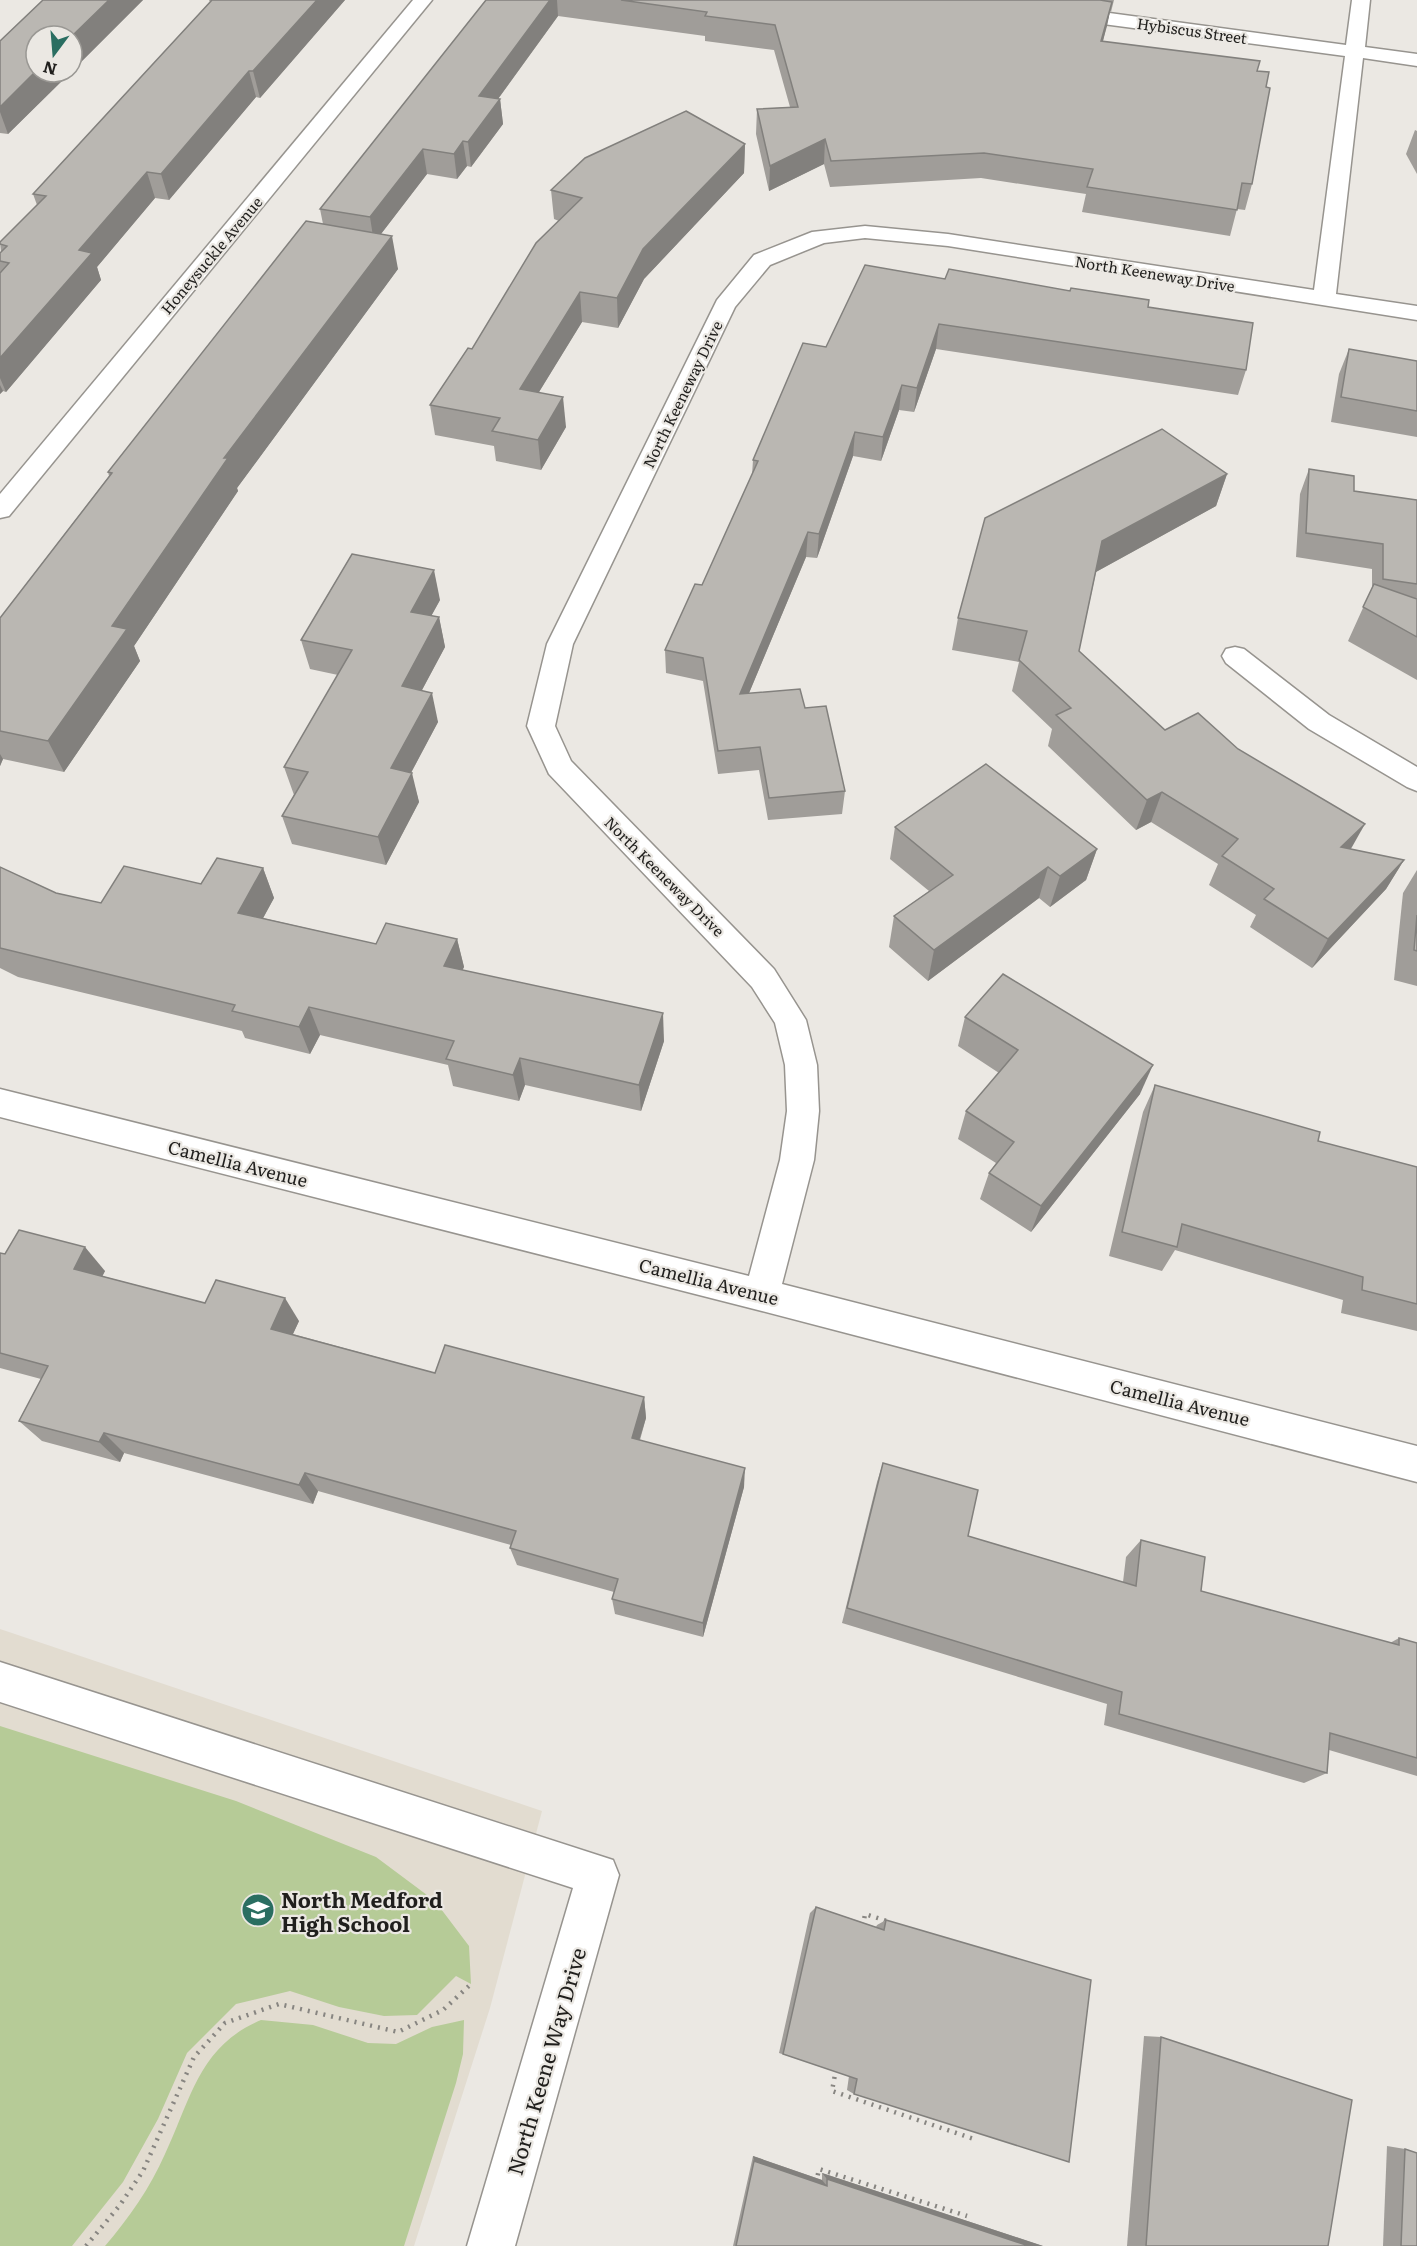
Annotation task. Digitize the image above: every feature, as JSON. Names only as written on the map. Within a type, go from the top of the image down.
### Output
[{"type":"street","name":"Honeysuckle Avenue","points":[[0,510],[423,0]]},
{"type":"street","points":[[1324,299],[1361,0]]},
{"type":"street","name":"Hybiscus Street","points":[[1049,11],[1417,60]]},
{"type":"street","name":"North Keeneway Drive","points":[[762,1294],[797,1160],[803,1111],[801,1065],[790,1020],[763,978],[559,767],[542,726],[560,644],[725,304],[762,260],[819,237],[865,232],[948,240],[1417,313]]},
{"type":"street","points":[[1235,656],[1320,722],[1417,780]]},
{"type":"street","name":"Camellia Avenue","points":[[0,1103],[762,1294],[1417,1464]]},
{"type":"street","name":"North Keene Way Drive","points":[[0,1682],[598,1875],[491,2246]]},
{"type":"path","points":[[861,1937],[866,1914],[900,1925]]},
{"type":"path","points":[[86,2246],[120,2205],[143,2171],[167,2122],[194,2057],[225,2023],[279,2004],[347,2022],[398,2032],[443,2010],[471,1984]]},
{"type":"path","points":[[838,2059],[832,2091],[977,2140]]},
{"type":"path","points":[[815,2191],[819,2169],[967,2216]]},
{"type":"shaded area","name":"North Medford High School","points":[[0,1629],[542,1811],[490,2008],[414,2246],[0,2246]]},
{"type":"green space","points":[[0,1726],[236,1801],[376,1857],[435,1901],[469,1946],[471,1984],[456,1976],[417,2015],[384,2016],[339,2007],[290,1991],[236,2004],[187,2053],[158,2119],[123,2182],[72,2246],[0,2246]]},
{"type":"green space","points":[[261,2020],[313,2025],[368,2043],[396,2044],[432,2027],[464,2020],[463,2054],[456,2083],[404,2246],[105,2246],[131,2214],[153,2179],[190,2094],[210,2059],[240,2031]]},
{"type":"building","points":[[43,0],[109,0],[84,24],[24,24],[24,83],[0,107],[0,41]]},
{"type":"building","points":[[212,0],[317,0],[253,71],[249,71],[161,174],[147,172],[79,250],[92,253],[0,358],[0,273],[9,263],[0,261],[0,253],[7,246],[0,242],[46,196],[33,194]]},
{"type":"building","points":[[486,0],[550,0],[479,96],[500,99],[468,142],[463,141],[454,154],[423,149],[370,217],[320,209]]},
{"type":"building","points":[[621,0],[1100,0],[1112,2],[1101,41],[1260,61],[1257,71],[1269,72],[1266,87],[1270,88],[1252,184],[1242,183],[1237,210],[1087,187],[1093,169],[984,153],[831,161],[825,139],[770,166],[757,109],[798,107],[775,25],[705,16],[707,12]]},
{"type":"building","points":[[686,111],[745,144],[643,249],[617,298],[580,292],[520,389],[563,397],[538,440],[492,431],[500,418],[430,405],[468,348],[472,349],[536,243],[582,198],[551,190],[585,158]]},
{"type":"building","points":[[306,221],[392,236],[224,458],[228,458],[112,626],[127,629],[48,741],[0,731],[0,618],[112,473],[108,472]]},
{"type":"building","points":[[865,265],[945,279],[949,269],[1070,291],[1071,288],[1149,300],[1148,307],[1253,323],[1246,370],[939,324],[917,388],[902,385],[883,437],[855,432],[819,534],[808,532],[740,694],[800,689],[805,708],[826,706],[845,791],[769,798],[760,747],[718,751],[703,658],[665,650],[695,584],[702,585],[758,461],[753,460],[803,343],[826,347]]},
{"type":"building","points":[[1349,349],[1417,361],[1417,411],[1341,397]]},
{"type":"building","points":[[1162,429],[1227,474],[1102,541],[1079,651],[1165,730],[1198,713],[1238,749],[1365,824],[1341,847],[1404,860],[1328,939],[1264,899],[1274,889],[1222,856],[1238,839],[1162,792],[1147,800],[1056,715],[1071,708],[1019,660],[1027,631],[958,618],[985,518]]},
{"type":"building","points":[[1309,469],[1354,476],[1354,491],[1417,500],[1417,584],[1383,579],[1383,544],[1306,533]]},
{"type":"building","points":[[352,554],[434,570],[411,612],[439,617],[402,686],[432,693],[391,768],[412,773],[378,837],[282,816],[308,772],[284,767],[352,650],[301,640]]},
{"type":"building","points":[[1374,584],[1417,599],[1417,637],[1363,607]]},
{"type":"building","points":[[986,764],[1097,849],[1060,876],[1048,867],[934,950],[894,916],[953,875],[895,827]]},
{"type":"building","points":[[217,858],[263,868],[238,913],[376,944],[386,923],[457,939],[444,966],[663,1013],[639,1085],[520,1058],[513,1075],[446,1059],[454,1041],[309,1007],[299,1027],[232,1011],[235,1005],[0,948],[0,867],[56,893],[101,903],[124,866],[201,884]]},
{"type":"building","points":[[1417,915],[1417,951],[1414,950]]},
{"type":"building","points":[[1003,974],[1153,1065],[1041,1206],[989,1173],[1014,1142],[966,1111],[1018,1050],[965,1017]]},
{"type":"building","points":[[1155,1085],[1320,1132],[1318,1141],[1417,1167],[1417,1304],[1362,1290],[1363,1277],[1182,1224],[1177,1247],[1122,1232]]},
{"type":"building","points":[[19,1230],[85,1247],[74,1269],[205,1303],[216,1280],[285,1298],[271,1329],[435,1373],[445,1345],[644,1397],[632,1438],[745,1468],[703,1623],[612,1599],[618,1579],[510,1548],[516,1531],[305,1473],[299,1485],[104,1433],[99,1442],[19,1421],[48,1366],[0,1353],[0,1253],[5,1254]]},
{"type":"building","points":[[883,1463],[978,1490],[968,1536],[1136,1586],[1141,1540],[1205,1557],[1201,1591],[1399,1645],[1399,1638],[1417,1643],[1417,1758],[1330,1733],[1327,1773],[1119,1714],[1122,1692],[847,1608]]},
{"type":"building","points":[[816,1907],[884,1930],[886,1920],[1091,1980],[1069,2162],[854,2094],[857,2079],[783,2054]]},
{"type":"building","points":[[1161,2037],[1352,2100],[1328,2246],[1146,2246]]},
{"type":"building","points":[[1405,2149],[1417,2153],[1417,2246],[1401,2246]]},
{"type":"building","points":[[754,2161],[827,2186],[827,2179],[1029,2246],[736,2246]]},
{"type":"place","name":"North Medford High School","points":[[258,1910]]}]
